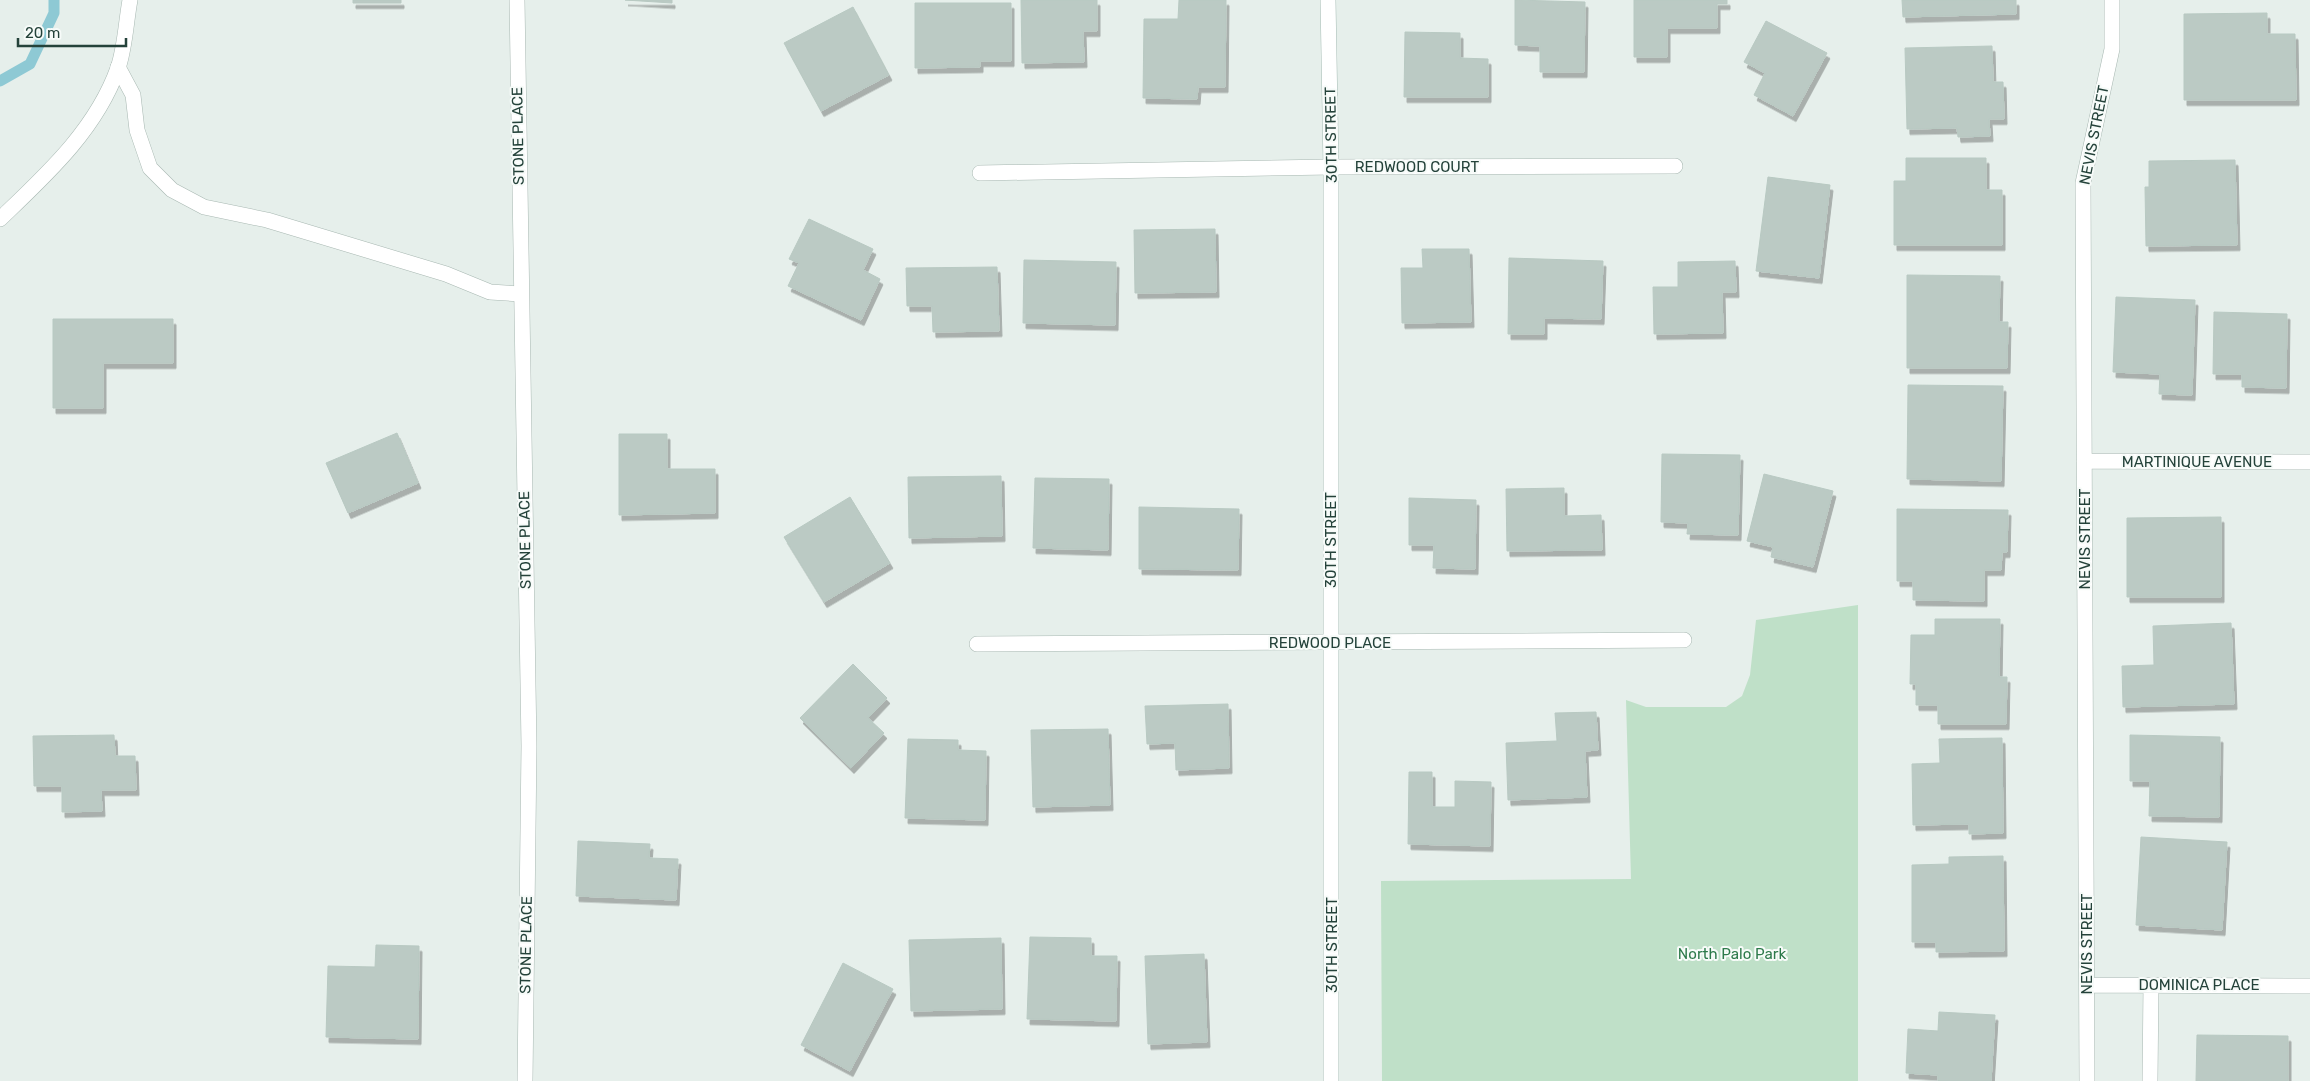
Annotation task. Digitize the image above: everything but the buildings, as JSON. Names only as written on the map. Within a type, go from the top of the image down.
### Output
[{"type":"street","points":[[0,219],[64,157],[100,105],[118,68],[130,0]]},
{"type":"street","name":"STONE PLACE","points":[[517,0],[529,746],[525,1081]]},
{"type":"street","name":"30TH STREET","points":[[1328,0],[1331,167],[1332,1081]]},
{"type":"street","name":"NEVIS STREET","points":[[2087,1081],[2083,183],[2112,49],[2112,0]]},
{"type":"street","points":[[118,68],[133,95],[137,130],[150,168],[172,190],[204,207],[267,220],[446,274],[490,292],[521,294]]},
{"type":"street","name":"REDWOOD COURT","points":[[980,173],[1331,167],[1675,166]]},
{"type":"street","name":"MARTINIQUE AVENUE","points":[[2084,461],[2310,462]]},
{"type":"street","name":"REDWOOD PLACE","points":[[977,644],[1684,640]]},
{"type":"street","name":"DOMINICA PLACE","points":[[2088,985],[2310,986]]},
{"type":"street","points":[[2150,1081],[2151,985]]},
{"type":"green space","name":"North Palo Park","points":[[1858,605],[1858,1081],[1382,1081],[1381,881],[1631,879],[1626,700],[1646,707],[1726,707],[1742,696],[1750,675],[1756,620]]},
{"type":"waterway","points":[[0,81],[30,64],[54,13],[54,0]]}]
